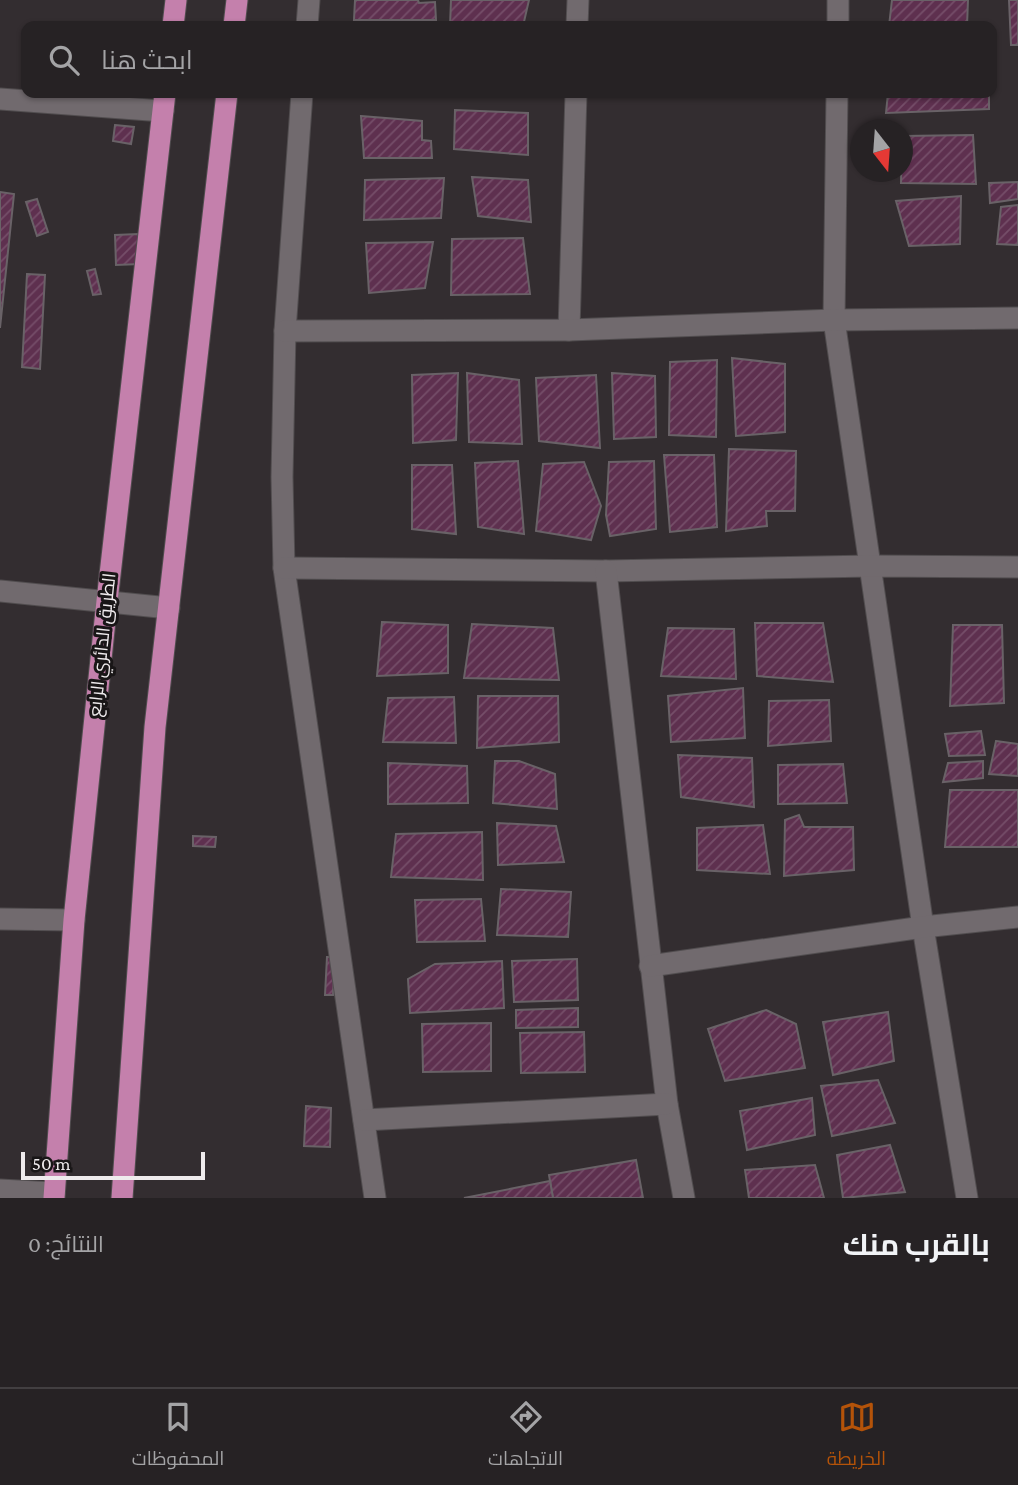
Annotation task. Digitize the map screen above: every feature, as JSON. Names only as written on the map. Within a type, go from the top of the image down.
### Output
[{"type":"main road","points":[[174,21],[176,0]]},
{"type":"main road","points":[[235,21],[237,0]]},
{"type":"main road","points":[[122,1198],[156,727],[225,98]]},
{"type":"main road","name":"الطريق الدائري الرابع","points":[[54,1195],[74,920],[164,102]]},
{"type":"street","points":[[307,21],[309,0]]},
{"type":"street","points":[[577,21],[578,0]]},
{"type":"street","points":[[838,0],[838,21]]},
{"type":"street","points":[[302,98],[285,331],[282,477],[284,568],[375,1198]]},
{"type":"street","points":[[569,330],[576,98]]},
{"type":"street","points":[[837,98],[834,320],[923,927],[967,1198]]},
{"type":"street","points":[[0,99],[164,102]]},
{"type":"street","points":[[285,331],[569,330],[834,320],[1018,318]]},
{"type":"street","points":[[284,568],[606,571],[871,566],[1018,567]]},
{"type":"street","points":[[606,571],[667,1104],[684,1198]]},
{"type":"street","points":[[0,591],[169,608]]},
{"type":"street","points":[[650,966],[923,927],[1018,917]]},
{"type":"street","points":[[0,919],[74,920]]},
{"type":"street","points":[[364,1120],[667,1104]]},
{"type":"street","points":[[0,1190],[54,1195]]},
{"type":"building","points":[[355,0],[435,2],[436,20],[354,20]]},
{"type":"building","points":[[451,0],[529,0],[524,21],[450,21]]},
{"type":"building","points":[[892,0],[968,0],[967,21],[890,21]]},
{"type":"building","points":[[1009,0],[1018,0],[1018,45],[1011,45]]},
{"type":"building","points":[[888,98],[989,98],[989,109],[886,113]]},
{"type":"building","points":[[455,110],[528,113],[528,155],[454,149]]},
{"type":"building","points":[[361,116],[422,121],[422,140],[431,141],[432,158],[364,158]]},
{"type":"building","points":[[115,125],[134,127],[131,144],[113,141]]},
{"type":"building","points":[[973,135],[976,184],[901,183],[913,182],[913,136]]},
{"type":"building","points":[[472,177],[528,180],[531,222],[478,216]]},
{"type":"building","points":[[444,178],[441,218],[364,220],[365,180]]},
{"type":"building","points":[[1018,182],[1018,199],[990,203],[989,183]]},
{"type":"building","points":[[0,192],[14,194],[0,328]]},
{"type":"building","points":[[961,196],[960,244],[909,246],[896,201]]},
{"type":"building","points":[[37,199],[48,232],[37,236],[26,202]]},
{"type":"building","points":[[1018,205],[1018,245],[997,244],[1001,207]]},
{"type":"building","points":[[138,234],[140,264],[116,265],[115,235]]},
{"type":"building","points":[[523,238],[530,294],[451,295],[452,239]]},
{"type":"building","points":[[433,242],[425,288],[369,293],[366,243]]},
{"type":"building","points":[[95,269],[101,294],[93,295],[87,271]]},
{"type":"building","points":[[27,274],[45,275],[40,369],[22,367]]},
{"type":"building","points":[[732,358],[785,364],[785,432],[736,436]]},
{"type":"building","points":[[717,360],[716,437],[669,435],[670,362]]},
{"type":"building","points":[[458,373],[456,440],[413,443],[412,375]]},
{"type":"building","points":[[467,373],[519,380],[522,444],[469,442]]},
{"type":"building","points":[[612,373],[655,376],[656,437],[614,439]]},
{"type":"building","points":[[596,375],[600,448],[539,441],[536,378]]},
{"type":"building","points":[[729,449],[796,451],[795,511],[766,511],[767,526],[726,531]]},
{"type":"building","points":[[664,455],[714,455],[717,527],[670,532]]},
{"type":"building","points":[[518,461],[524,534],[478,527],[475,463]]},
{"type":"building","points":[[654,461],[656,529],[610,536],[606,515],[609,462]]},
{"type":"building","points":[[584,462],[601,506],[591,540],[536,531],[543,464]]},
{"type":"building","points":[[412,465],[452,465],[456,534],[412,529]]},
{"type":"building","points":[[382,622],[448,625],[448,673],[377,676]]},
{"type":"building","points":[[755,623],[823,623],[833,682],[757,676]]},
{"type":"building","points":[[472,624],[553,628],[559,680],[464,678]]},
{"type":"building","points":[[953,625],[1002,625],[1004,703],[950,706]]},
{"type":"building","points":[[668,628],[734,629],[736,679],[661,676]]},
{"type":"building","points":[[743,688],[745,738],[671,742],[668,696]]},
{"type":"building","points":[[478,696],[558,696],[559,742],[477,748]]},
{"type":"building","points":[[454,697],[456,743],[383,742],[388,698]]},
{"type":"building","points":[[829,700],[831,741],[768,746],[769,701]]},
{"type":"building","points":[[981,731],[985,755],[949,756],[945,734]]},
{"type":"building","points":[[996,741],[1018,744],[1018,776],[989,774]]},
{"type":"building","points":[[678,755],[752,758],[754,807],[681,797]]},
{"type":"building","points":[[495,761],[519,761],[555,774],[557,809],[493,803]]},
{"type":"building","points":[[983,761],[983,778],[943,782],[948,763]]},
{"type":"building","points":[[388,763],[467,766],[468,803],[388,804]]},
{"type":"building","points":[[843,764],[847,803],[778,804],[778,765]]},
{"type":"building","points":[[950,790],[1018,790],[1018,847],[945,847]]},
{"type":"building","points":[[799,815],[804,827],[853,827],[854,870],[784,876],[785,820]]},
{"type":"building","points":[[497,823],[556,826],[564,862],[498,865]]},
{"type":"building","points":[[763,825],[770,874],[697,870],[697,828]]},
{"type":"building","points":[[482,832],[483,880],[391,877],[396,834]]},
{"type":"building","points":[[193,836],[216,837],[215,847],[193,846]]},
{"type":"building","points":[[501,889],[571,892],[568,937],[497,935]]},
{"type":"building","points":[[481,899],[485,941],[417,942],[415,900]]},
{"type":"building","points":[[327,957],[335,957],[333,995],[325,995]]},
{"type":"building","points":[[577,959],[578,1000],[514,1002],[512,961]]},
{"type":"building","points":[[502,961],[504,1008],[410,1013],[408,979],[435,964]]},
{"type":"building","points":[[578,1008],[578,1027],[516,1028],[516,1010]]},
{"type":"building","points":[[766,1010],[796,1024],[805,1068],[725,1081],[708,1029]]},
{"type":"building","points":[[888,1012],[894,1061],[833,1075],[823,1022]]},
{"type":"building","points":[[491,1023],[491,1071],[423,1072],[422,1024]]},
{"type":"building","points":[[584,1032],[585,1072],[521,1073],[520,1033]]},
{"type":"building","points":[[878,1080],[895,1123],[832,1136],[821,1086]]},
{"type":"building","points":[[812,1098],[815,1135],[747,1150],[740,1111]]},
{"type":"building","points":[[306,1106],[331,1108],[330,1147],[304,1146]]},
{"type":"building","points":[[890,1145],[905,1192],[843,1198],[837,1155]]},
{"type":"building","points":[[636,1160],[643,1198],[553,1198],[549,1175]]},
{"type":"building","points":[[815,1165],[824,1198],[749,1198],[745,1170]]},
{"type":"building","points":[[550,1181],[553,1198],[464,1198]]}]
